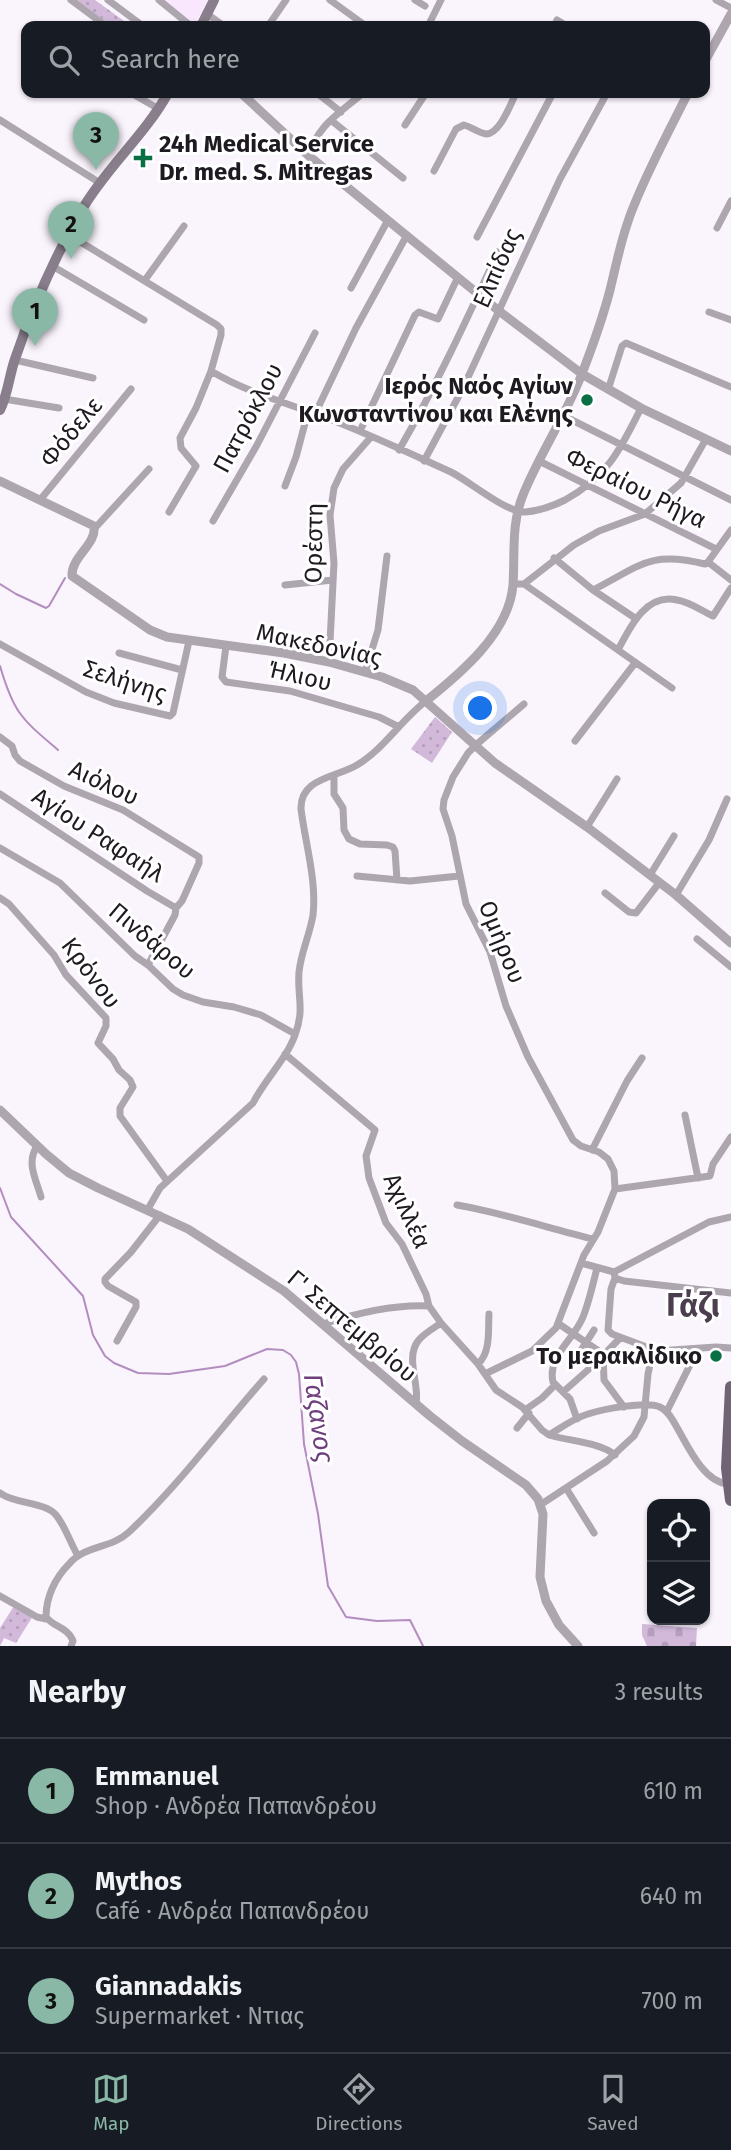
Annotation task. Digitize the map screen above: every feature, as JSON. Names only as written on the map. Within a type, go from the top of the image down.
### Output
[{"type":"main road","points":[[203,21],[214,0]]},
{"type":"main road","points":[[2,405],[15,360],[69,235],[100,183],[137,139],[165,98]]},
{"type":"main road","points":[[731,1387],[727,1484],[731,1500]]},
{"type":"street","points":[[71,0],[99,21]]},
{"type":"street","points":[[108,0],[136,21]]},
{"type":"street","points":[[159,0],[185,21]]},
{"type":"street","points":[[271,21],[286,0]]},
{"type":"street","points":[[330,0],[359,21]]},
{"type":"street","points":[[415,0],[425,6]]},
{"type":"street","points":[[430,21],[441,0]]},
{"type":"street","points":[[716,0],[731,8]]},
{"type":"street","points":[[206,13],[217,21]]},
{"type":"street","points":[[710,52],[731,14]]},
{"type":"street","points":[[140,98],[159,109]]},
{"type":"street","points":[[246,98],[309,156],[499,311],[582,374],[641,408],[731,451]]},
{"type":"street","points":[[323,98],[341,112]]},
{"type":"street","points":[[309,156],[318,133],[357,98]]},
{"type":"street","points":[[405,125],[423,98]]},
{"type":"street","points":[[434,171],[456,129],[464,125],[485,134],[493,132],[500,125],[514,98]]},
{"type":"street","points":[[477,237],[550,98]]},
{"type":"street","name":"Ελπίδας","points":[[424,461],[499,311],[540,218],[604,98]]},
{"type":"street","points":[[148,1209],[156,1192],[250,1105],[285,1054],[295,1034],[302,1013],[299,970],[311,924],[313,902],[301,800],[303,793],[310,785],[368,758],[426,701],[468,666],[504,613],[513,584],[517,512],[538,461],[582,374],[609,293],[634,204],[684,98]]},
{"type":"street","points":[[0,120],[100,183]]},
{"type":"street","points":[[332,121],[402,178]]},
{"type":"street","points":[[717,228],[731,201]]},
{"type":"street","points":[[351,288],[388,220]]},
{"type":"street","points":[[145,280],[184,226]]},
{"type":"street","points":[[69,235],[221,329],[211,371],[180,438],[181,448],[196,467],[169,512]]},
{"type":"street","points":[[285,486],[312,413],[407,235]]},
{"type":"street","points":[[400,450],[480,295],[498,252]]},
{"type":"street","points":[[54,267],[144,320]]},
{"type":"street","points":[[360,431],[415,315],[419,312],[438,319],[458,277]]},
{"type":"street","points":[[709,312],[731,320]]},
{"type":"street","name":"Πατρόκλου","points":[[213,521],[315,333]]},
{"type":"street","points":[[608,390],[622,346],[626,343],[731,387]]},
{"type":"street","points":[[15,360],[93,379]]},
{"type":"street","points":[[211,371],[278,401],[360,431],[457,476],[517,512],[550,507],[589,486],[605,471],[623,446],[641,408]]},
{"type":"street","name":"Φόδελε","points":[[40,499],[131,389]]},
{"type":"street","points":[[2,405],[60,408]]},
{"type":"street","points":[[562,415],[731,500]]},
{"type":"street","name":"Ορέστη","points":[[329,662],[334,554],[330,515],[334,488],[343,469],[371,437]]},
{"type":"street","points":[[524,584],[573,545],[599,531],[645,514],[681,483],[706,439]]},
{"type":"street","name":"Φεραίου Ρήγα","points":[[538,461],[716,549]]},
{"type":"street","points":[[0,481],[95,528],[149,469]]},
{"type":"street","name":"Μακεδονίας","points":[[95,528],[72,570],[74,578],[157,634],[329,662],[404,685],[419,694],[514,778],[587,827],[676,895],[731,943]]},
{"type":"street","points":[[593,590],[654,559],[677,558],[705,564],[731,530]]},
{"type":"street","points":[[365,672],[376,637],[387,556]]},
{"type":"street","points":[[554,558],[593,590],[635,618]]},
{"type":"street","points":[[708,562],[731,580]]},
{"type":"street","points":[[285,585],[333,580]]},
{"type":"street","points":[[513,584],[524,584],[672,688]]},
{"type":"street","points":[[618,650],[635,618],[658,601],[680,600],[713,616],[731,588]]},
{"type":"street","name":"Σελήνης","points":[[0,644],[86,692],[168,716],[173,713],[189,641]]},
{"type":"street","name":"Ήλιου","points":[[226,646],[222,677],[226,682],[290,691],[386,719],[399,727]]},
{"type":"street","points":[[119,653],[182,670]]},
{"type":"street","points":[[575,741],[635,663]]},
{"type":"street","name":"Ομήρου","points":[[524,704],[475,746],[455,772],[443,803],[466,904],[494,961],[506,1006],[538,1076],[573,1140],[580,1146],[603,1154],[611,1163],[615,1175],[615,1189]]},
{"type":"street","name":"Αιόλου","points":[[0,737],[12,746],[17,758],[46,776],[123,810],[199,856],[199,863],[182,901],[176,908]]},
{"type":"street","points":[[334,776],[334,794],[343,808],[346,835],[354,842],[393,847],[397,880]]},
{"type":"street","points":[[587,827],[617,779]]},
{"type":"street","name":"Αγίου Ραφαήλ","points":[[0,794],[176,908]]},
{"type":"street","points":[[676,895],[709,840],[727,799]]},
{"type":"street","points":[[650,875],[674,836]]},
{"type":"street","name":"Πινδάρου","points":[[0,848],[60,883],[167,985],[198,1001],[261,1015],[295,1034]]},
{"type":"street","points":[[357,876],[423,881],[459,876]]},
{"type":"street","points":[[604,893],[629,912],[636,914],[659,883]]},
{"type":"street","name":"Κρόνου","points":[[0,898],[9,904],[54,955],[65,974],[106,1018],[106,1026],[98,1043],[133,1087],[120,1108],[120,1116],[167,1181]]},
{"type":"street","points":[[148,965],[175,915],[176,908]]},
{"type":"street","points":[[697,939],[731,967]]},
{"type":"street","name":"Αχιλλέα","points":[[285,1054],[374,1130],[366,1156],[369,1178],[386,1223],[402,1244],[429,1306],[499,1393],[527,1412],[549,1435]]},
{"type":"street","points":[[592,1150],[642,1058]]},
{"type":"street","name":"Γ' Σεπτεμβρίου","points":[[0,1110],[37,1146],[75,1177],[199,1235],[277,1286],[462,1441],[522,1482],[540,1505]]},
{"type":"street","points":[[685,1115],[698,1178]]},
{"type":"street","points":[[485,1374],[532,1351],[559,1324],[581,1263],[600,1228],[615,1189],[710,1176],[713,1164],[731,1137]]},
{"type":"street","points":[[37,1146],[31,1161],[41,1197]]},
{"type":"street","points":[[457,1205],[488,1210],[593,1239]]},
{"type":"street","points":[[117,1341],[136,1307],[136,1302],[108,1286],[106,1279],[160,1215]]},
{"type":"street","points":[[731,1217],[709,1222],[614,1275],[608,1330],[620,1338],[653,1351],[731,1348]]},
{"type":"street","points":[[581,1263],[643,1284],[731,1293]]},
{"type":"street","points":[[577,1419],[572,1401],[552,1378],[555,1360],[575,1334],[584,1314],[597,1268]]},
{"type":"street","points":[[323,1325],[375,1311],[429,1306]]},
{"type":"street","points":[[478,1364],[485,1357],[487,1350],[489,1314]]},
{"type":"street","points":[[416,1404],[413,1363],[416,1346],[419,1339],[441,1323]]},
{"type":"street","points":[[559,1324],[604,1356]]},
{"type":"street","points":[[580,1352],[594,1329]]},
{"type":"street","points":[[563,1392],[620,1338]]},
{"type":"street","points":[[667,1411],[698,1349]]},
{"type":"street","points":[[578,1646],[559,1625],[546,1601],[540,1577],[543,1531],[540,1505],[615,1455],[639,1429],[645,1417],[648,1374],[653,1351]]},
{"type":"street","points":[[604,1356],[604,1380],[624,1407]]},
{"type":"street","points":[[46,1619],[47,1604],[56,1580],[77,1555],[111,1544],[131,1530],[204,1453],[227,1421],[264,1379]]},
{"type":"street","points":[[517,1428],[527,1412],[555,1384]]},
{"type":"street","points":[[549,1435],[594,1412],[624,1407],[657,1406],[667,1411],[705,1471],[717,1482],[727,1484]]},
{"type":"street","points":[[549,1435],[584,1443],[615,1455]]},
{"type":"street","points":[[566,1488],[594,1533]]},
{"type":"street","points":[[0,1493],[55,1514],[77,1555]]},
{"type":"street","points":[[0,1596],[69,1633],[73,1641],[71,1646]]},
{"type":"shaded area","points":[[164,0],[208,0],[197,21],[191,21]]},
{"type":"green space","points":[[76,0],[95,0],[124,21],[105,21]]},
{"type":"green space","points":[[435,717],[452,732],[432,763],[411,749]]},
{"type":"green space","points":[[14,1606],[33,1616],[16,1643],[4,1638],[0,1646],[0,1628]]},
{"type":"green space","points":[[642,1624],[697,1628],[696,1646],[647,1646],[642,1635]]},
{"type":"waterway","points":[[0,584],[46,608],[65,578]]},
{"type":"waterway","points":[[0,666],[10,695],[21,714],[58,750]]},
{"type":"waterway","name":"Γαζανος","points":[[0,1188],[11,1217],[83,1296],[93,1335],[105,1356],[114,1363],[138,1373],[169,1374],[225,1366],[267,1349],[283,1350],[291,1355],[299,1374],[304,1444],[318,1514],[328,1586],[346,1617],[377,1621],[410,1620],[423,1646]]},
{"type":"place","name":"24h Medical Service Dr. med. S. Mitregas","points":[[143,158]]},
{"type":"place","name":"Giannadakis","points":[[96,170]]},
{"type":"place","name":"Mythos","points":[[71,259]]},
{"type":"place","name":"Emmanuel","points":[[35,346]]},
{"type":"place","name":"Ιερός Ναός Αγίων Κωνσταντίνου και Ελένης","points":[[587,400]]},
{"type":"place","name":"Το μερακλίδικο","points":[[716,1356]]},
{"type":"district","name":"Γάζι","points":[[693,1305]]}]
